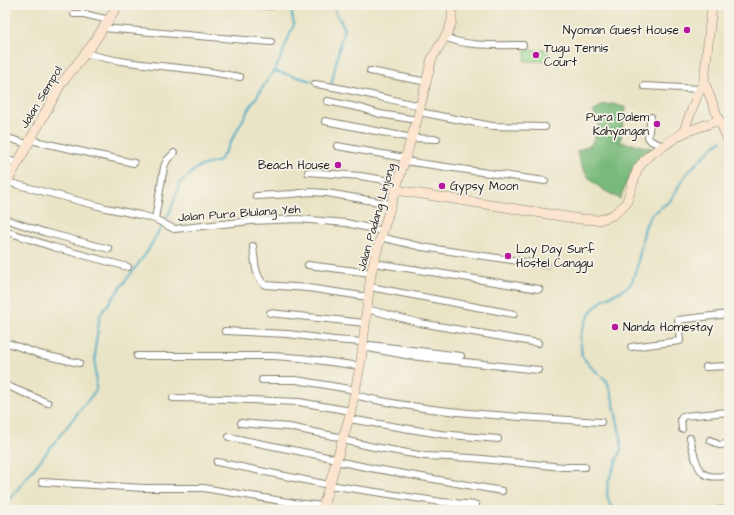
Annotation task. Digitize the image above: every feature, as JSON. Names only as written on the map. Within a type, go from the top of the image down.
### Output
[{"type":"street","name":"Jalan Sempol","points":[[6,184],[61,84],[109,20],[118,5]]},
{"type":"street","points":[[254,5],[272,6]]},
{"type":"street","name":"Jalan Padang Linjong","points":[[323,508],[355,393],[363,344],[371,273],[404,160],[412,138],[432,58],[445,37],[452,21],[452,5]]},
{"type":"street","points":[[683,133],[703,85],[712,5]]},
{"type":"street","points":[[74,14],[84,14],[109,20]]},
{"type":"street","points":[[103,28],[271,42]]},
{"type":"street","points":[[445,37],[450,40],[472,44],[523,45]]},
{"type":"street","points":[[85,53],[105,59],[128,63],[196,70],[240,77]]},
{"type":"street","points":[[370,71],[427,82]]},
{"type":"street","points":[[315,84],[352,90],[389,100],[419,113]]},
{"type":"street","points":[[644,86],[703,85]]},
{"type":"street","points":[[703,85],[729,141]]},
{"type":"street","points":[[327,101],[361,108],[380,114],[419,113],[492,126],[545,127]]},
{"type":"street","points":[[651,117],[648,133],[649,139],[663,146]]},
{"type":"street","points":[[308,172],[360,176],[397,186],[580,219],[599,220],[613,215],[623,207],[636,173],[641,163],[648,156],[683,133],[719,120]]},
{"type":"street","points":[[325,121],[412,138],[438,139]]},
{"type":"street","points":[[5,137],[134,163]]},
{"type":"street","points":[[337,146],[404,160],[545,181]]},
{"type":"street","points":[[158,221],[164,167],[167,160],[174,153]]},
{"type":"street","points":[[5,159],[18,163]]},
{"type":"street","name":"Jalan Pura Blulang Yeh","points":[[6,184],[158,221],[178,229],[252,221],[298,219],[346,223],[422,247],[546,265]]},
{"type":"street","points":[[256,196],[310,192],[391,204]]},
{"type":"street","points":[[5,219],[44,232],[109,250]]},
{"type":"street","points":[[5,231],[53,247],[128,267]]},
{"type":"street","points":[[253,246],[257,272],[259,278],[265,284],[308,288],[368,297]]},
{"type":"street","points":[[374,263],[539,289]]},
{"type":"street","points":[[308,265],[371,273]]},
{"type":"street","points":[[370,287],[514,314]]},
{"type":"street","points":[[367,309],[420,324],[538,343]]},
{"type":"street","points":[[270,313],[365,322]]},
{"type":"street","points":[[631,347],[680,341],[678,320],[729,314]]},
{"type":"street","points":[[224,331],[288,334],[460,356]]},
{"type":"street","points":[[5,342],[39,354],[79,363]]},
{"type":"street","points":[[363,344],[418,356],[538,370]]},
{"type":"street","points":[[137,356],[273,356],[301,358],[360,366]]},
{"type":"street","points":[[706,367],[729,366]]},
{"type":"street","points":[[262,380],[296,380],[355,393],[377,400],[456,412],[602,422]]},
{"type":"street","points":[[5,385],[48,403]]},
{"type":"street","points":[[173,398],[299,402],[350,415],[440,434],[498,439]]},
{"type":"street","points":[[682,429],[681,419],[683,416],[729,412]]},
{"type":"street","points":[[241,423],[289,427],[374,447],[425,456],[472,458],[563,467],[585,467]]},
{"type":"street","points":[[229,437],[336,460],[502,491]]},
{"type":"street","points":[[690,438],[700,470],[704,475],[712,477],[729,476]]},
{"type":"street","points":[[710,440],[719,445],[729,444]]},
{"type":"street","points":[[217,462],[329,485],[442,502],[476,505]]},
{"type":"street","points":[[42,482],[144,488],[202,488],[323,508]]},
{"type":"street","points":[[720,510],[729,510]]},
{"type":"green space","name":"Tugu Tennis Court","points":[[525,50],[548,50],[548,61],[525,61]]},
{"type":"green space","points":[[614,104],[626,108],[620,142],[652,148],[632,171],[620,199],[592,181],[583,168],[577,151],[591,145],[596,135],[599,122],[593,112],[603,105]]},
{"type":"waterway","points":[[5,505],[96,390],[95,348],[100,315],[147,252],[170,212],[180,183],[198,167],[219,161],[227,149],[247,112],[279,62],[294,24],[290,5]]},
{"type":"waterway","points":[[331,86],[344,27],[336,13],[334,5]]},
{"type":"waterway","points":[[274,71],[316,82]]},
{"type":"waterway","points":[[612,510],[607,495],[608,482],[621,450],[621,438],[612,396],[607,381],[590,366],[582,356],[580,338],[584,325],[592,310],[604,299],[621,291],[631,284],[637,267],[645,227],[651,215],[670,201],[686,174],[722,140]]},
{"type":"place","name":"Nyoman Guest House","points":[[687,30]]},
{"type":"place","name":"Tugu Tennis Court","points":[[536,55]]},
{"type":"place","name":"Pura Dalem Kahyangan","points":[[657,124]]},
{"type":"place","name":"Beach House","points":[[338,165]]},
{"type":"place","name":"Gypsy Moon","points":[[442,186]]},
{"type":"place","name":"Lay Day Surf Hostel Canggu","points":[[508,256]]},
{"type":"place","name":"Nanda Homestay","points":[[615,327]]}]
